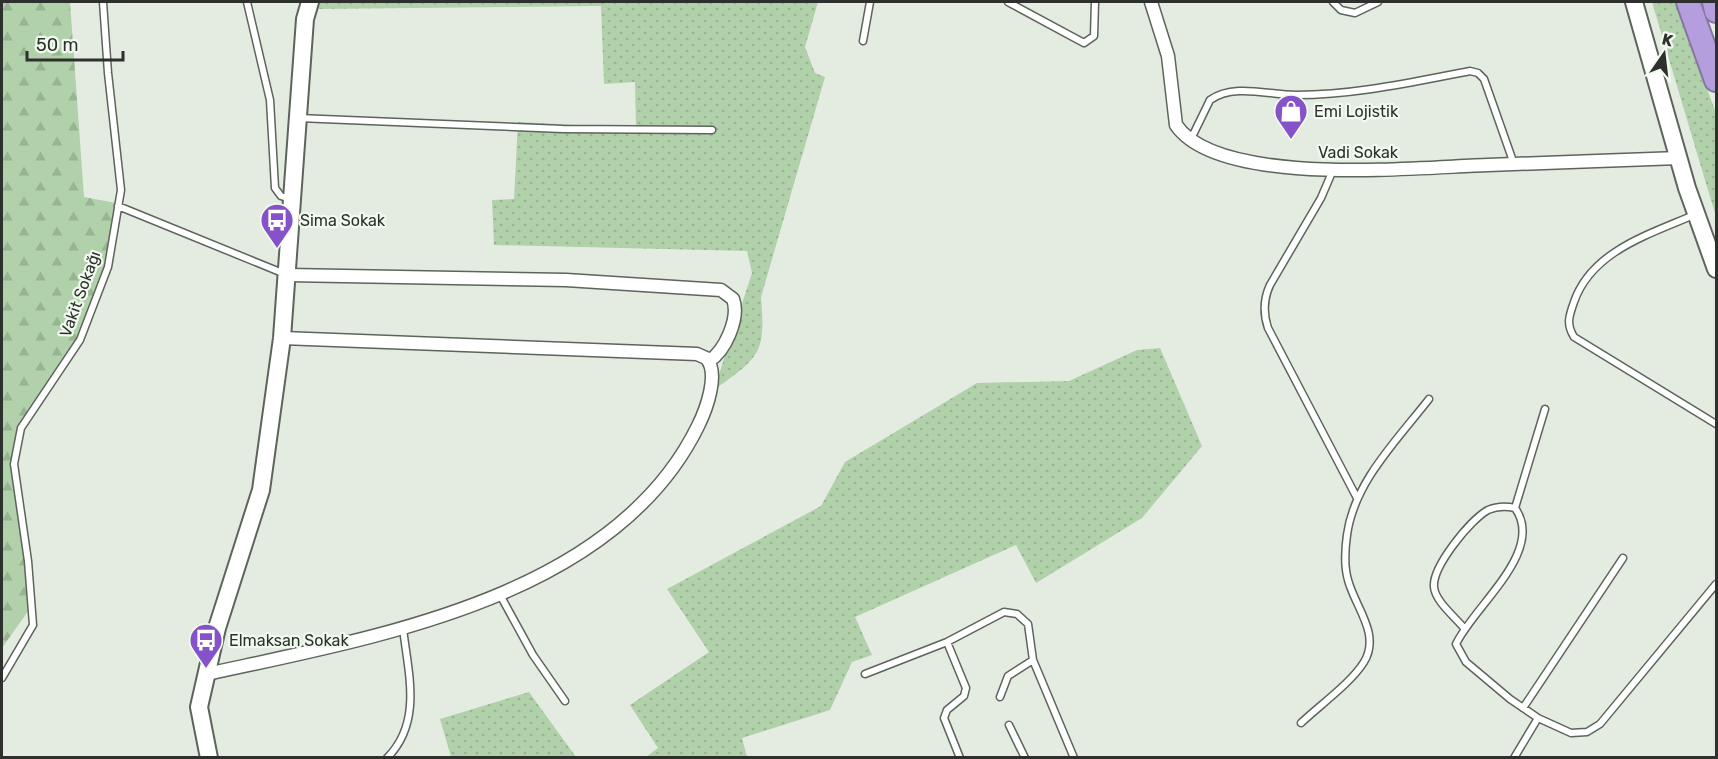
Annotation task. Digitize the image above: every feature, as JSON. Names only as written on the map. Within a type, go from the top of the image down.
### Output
[{"type":"highway","points":[[1688,2],[1716,80]]},
{"type":"highway","points":[[1714,2],[1716,11]]},
{"type":"street","points":[[210,758],[199,707],[217,628],[261,490],[282,338],[294,199],[297,118],[305,19],[310,2]]},
{"type":"street","name":"Vadi Sokak","points":[[1151,2],[1168,56],[1175,94],[1174,120],[1182,134],[1229,157],[1275,166],[1333,170],[1679,158]]},
{"type":"street","points":[[1634,2],[1679,158],[1716,269]]},
{"type":"street","points":[[288,275],[566,280],[721,290],[733,299],[735,312],[723,348],[709,361]]},
{"type":"street","points":[[207,674],[403,627],[499,593],[584,550],[615,528],[647,498],[686,447],[701,421],[712,371],[709,361],[696,354],[282,338]]},
{"type":"lane","name":"Vakit Sokağı","points":[[2,678],[33,625],[28,561],[14,464],[21,428],[80,340],[108,267],[121,190],[103,2]]},
{"type":"lane","points":[[247,2],[270,100],[275,188],[281,196],[294,199]]},
{"type":"lane","points":[[863,41],[870,2]]},
{"type":"lane","points":[[1008,2],[1084,43],[1094,36],[1095,2]]},
{"type":"lane","points":[[1333,2],[1341,10],[1355,13],[1378,2]]},
{"type":"lane","points":[[1191,139],[1210,100],[1228,92],[1293,95],[1345,93],[1470,71],[1478,73],[1484,79],[1514,164]]},
{"type":"lane","points":[[297,118],[563,129],[712,130]]},
{"type":"lane","points":[[1333,170],[1321,198],[1270,285],[1265,300],[1264,315],[1268,328],[1358,498]]},
{"type":"lane","points":[[118,206],[288,275]]},
{"type":"lane","points":[[1696,213],[1612,253],[1599,264],[1578,290],[1568,320],[1574,337],[1716,424]]},
{"type":"lane","points":[[1301,723],[1361,666],[1369,652],[1369,632],[1348,580],[1346,565],[1348,529],[1358,498],[1429,399]]},
{"type":"lane","points":[[1545,409],[1515,508],[1522,520],[1523,543],[1499,584],[1464,628],[1456,644],[1466,662],[1538,718],[1571,733],[1587,732],[1600,724],[1716,584]]},
{"type":"lane","points":[[1464,628],[1435,593],[1434,581],[1437,569],[1482,515],[1494,508],[1515,508]]},
{"type":"lane","points":[[1523,708],[1623,558]]},
{"type":"lane","points":[[499,593],[533,655],[565,701]]},
{"type":"lane","points":[[865,674],[947,642],[1004,612],[1010,612],[1028,624],[1034,660],[1074,758]]},
{"type":"lane","points":[[387,758],[401,741],[412,711],[403,627]]},
{"type":"lane","points":[[947,642],[966,688],[961,699],[947,710],[944,718],[960,758]]},
{"type":"lane","points":[[1000,697],[1008,676],[1034,660]]},
{"type":"lane","points":[[1514,758],[1538,718]]},
{"type":"lane","points":[[1009,725],[1025,758]]},
{"type":"green space","points":[[2,2],[70,2],[84,197],[116,203],[108,266],[77,341],[22,435],[13,473],[31,607],[2,648]]},
{"type":"green space","points":[[317,2],[818,2],[805,47],[815,73],[825,77],[761,297],[760,343],[750,361],[714,390],[752,273],[747,251],[494,245],[492,200],[514,199],[518,122],[636,128],[635,82],[604,84],[601,6],[316,9]]},
{"type":"green space","points":[[1652,2],[1675,2],[1716,113],[1716,217]]},
{"type":"green space","points":[[1160,348],[1202,446],[1142,518],[1036,583],[1016,545],[855,617],[872,655],[852,662],[830,710],[742,738],[747,757],[646,757],[658,748],[630,705],[709,652],[667,589],[821,506],[845,462],[977,383],[1069,381],[1137,350]]},
{"type":"green space","points":[[529,692],[576,757],[451,757],[440,719]]},
{"type":"place","name":"Emi Lojistik","points":[[1291,140]]},
{"type":"place","name":"Sima Sokak","points":[[277,249]]},
{"type":"place","name":"Elmaksan Sokak","points":[[206,669]]}]
